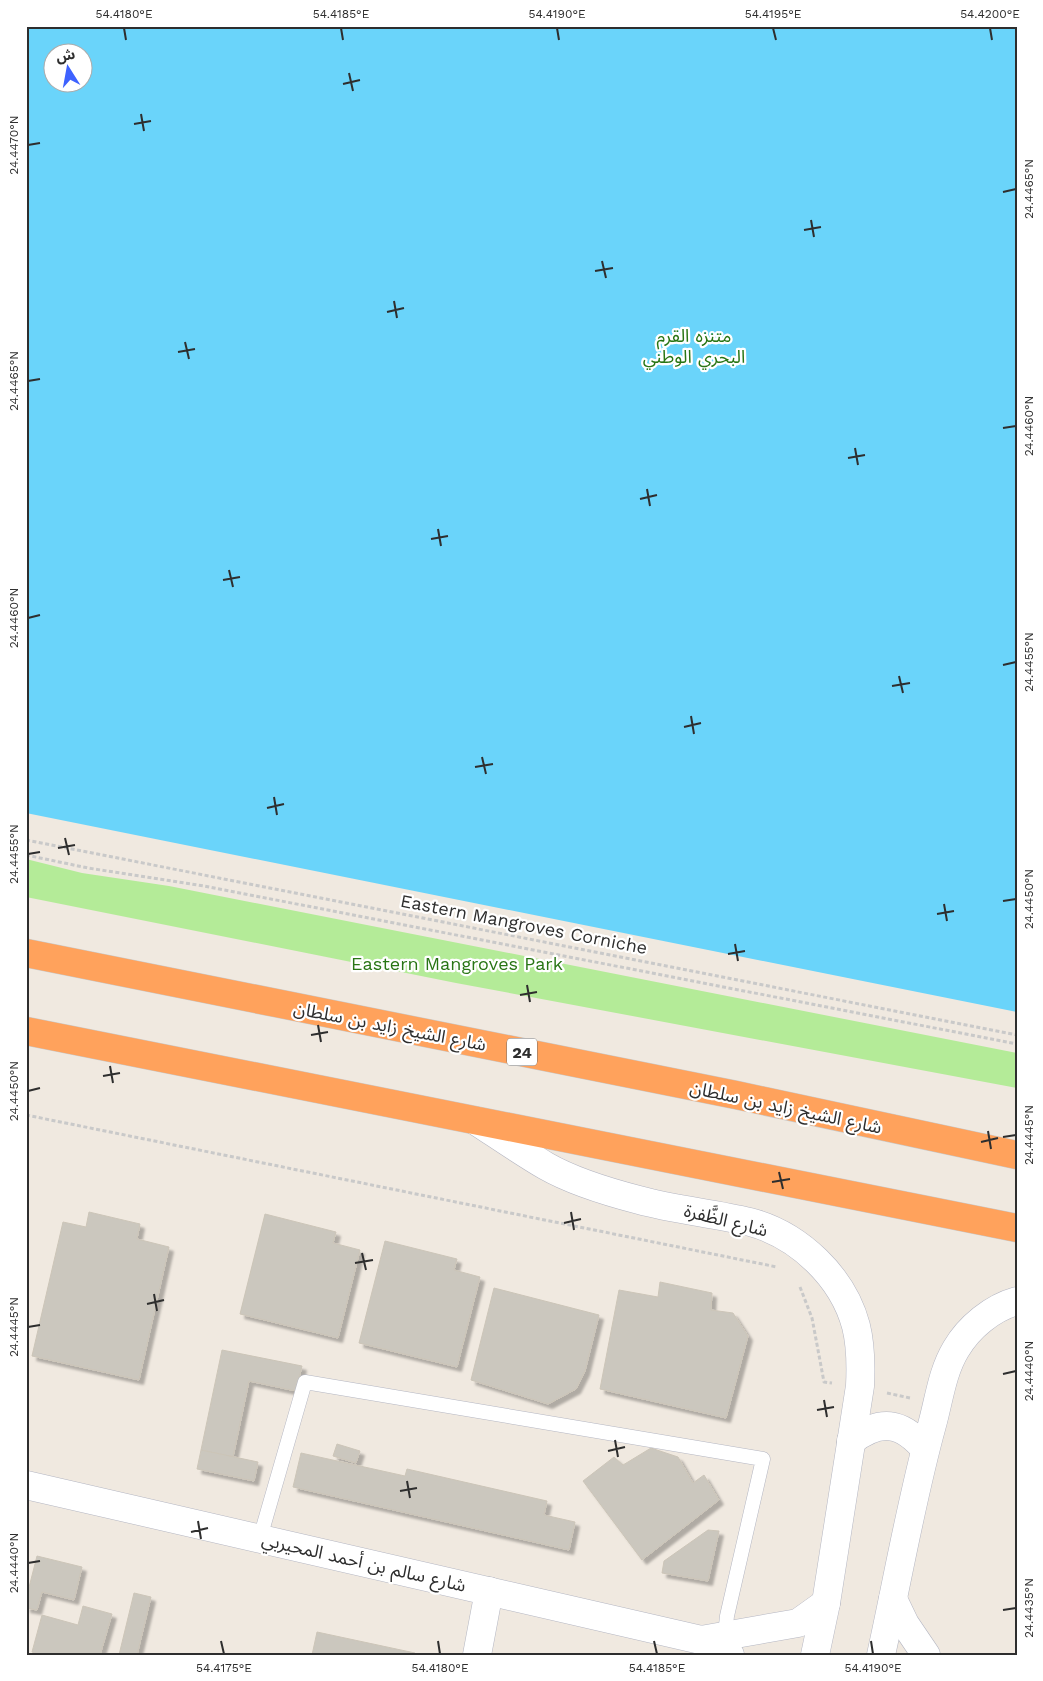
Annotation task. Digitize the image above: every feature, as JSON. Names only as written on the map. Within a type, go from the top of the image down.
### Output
[{"type":"highway","name":"شارع الشيخ زايد بن سلطان","points":[[26,953],[726,1093],[1017,1155]]},
{"type":"highway","points":[[26,1030],[1017,1228]]},
{"type":"main road","name":"شارع الظَّفرة","points":[[476,1121],[547,1167],[570,1177],[640,1200],[752,1223],[780,1234],[806,1250],[828,1272],[845,1297],[856,1326],[861,1356],[860,1386],[826,1603],[815,1655]]},
{"type":"main road","points":[[881,1655],[925,1449],[948,1364],[966,1335],[978,1323],[994,1311],[1017,1301]]},
{"type":"main road","points":[[851,1441],[865,1430],[882,1426],[898,1428],[914,1436],[925,1449]]},
{"type":"main road","name":"شارع سالم بن أحمد المحيربي","points":[[26,1485],[719,1643],[798,1623],[826,1603]]},
{"type":"main road","points":[[477,1655],[489,1591]]},
{"type":"main road","points":[[893,1599],[905,1624],[926,1655]]},
{"type":"lane","points":[[260,1538],[305,1382],[762,1459],[727,1616],[719,1643]]},
{"type":"path","name":"Eastern Mangroves Corniche","points":[[26,840],[1017,1035]]},
{"type":"path","points":[[26,856],[88,868],[204,886],[1017,1044]]},
{"type":"path","points":[[26,1116],[776,1267],[783,1270]]},
{"type":"path","points":[[796,1282],[802,1290],[812,1318],[824,1382],[860,1386],[938,1404]]},
{"type":"green space","name":"Eastern Mangroves Park","points":[[26,859],[82,873],[169,886],[1017,1053],[1017,1088],[456,983],[26,897]]},
{"type":"water","name":"متنزه القرم البحري الوطني","points":[[26,26],[1017,26],[1017,1012],[26,813]]},
{"type":"building","points":[[89,1212],[140,1224],[137,1239],[169,1247],[139,1380],[32,1356],[63,1222],[86,1227]]},
{"type":"building","points":[[265,1214],[336,1232],[333,1243],[360,1250],[338,1338],[240,1314]]},
{"type":"building","points":[[385,1241],[457,1259],[454,1270],[480,1277],[457,1367],[359,1343]]},
{"type":"building","points":[[660,1282],[712,1293],[711,1310],[733,1313],[748,1336],[726,1418],[600,1389],[619,1290],[658,1297]]},
{"type":"building","points":[[494,1288],[599,1315],[585,1371],[576,1389],[548,1404],[471,1380]]},
{"type":"building","points":[[222,1350],[302,1366],[296,1391],[249,1381],[233,1457],[201,1450]]},
{"type":"building","points":[[337,1444],[360,1451],[356,1463],[333,1456]]},
{"type":"building","points":[[651,1448],[678,1457],[693,1483],[704,1475],[719,1500],[642,1560],[583,1481],[614,1457],[623,1465]]},
{"type":"building","points":[[201,1450],[258,1462],[254,1481],[197,1469]]},
{"type":"building","points":[[301,1453],[405,1476],[407,1469],[547,1501],[544,1515],[575,1522],[569,1550],[293,1487]]},
{"type":"building","points":[[708,1530],[719,1531],[708,1581],[662,1573],[664,1561]]},
{"type":"building","points":[[37,1556],[82,1567],[74,1600],[42,1592],[37,1610],[26,1608],[26,1599]]},
{"type":"building","points":[[134,1593],[151,1597],[137,1655],[119,1655]]},
{"type":"building","points":[[83,1606],[112,1614],[100,1655],[40,1655],[32,1652],[42,1615],[78,1625]]},
{"type":"building","points":[[317,1632],[415,1653],[414,1655],[312,1655]]}]
